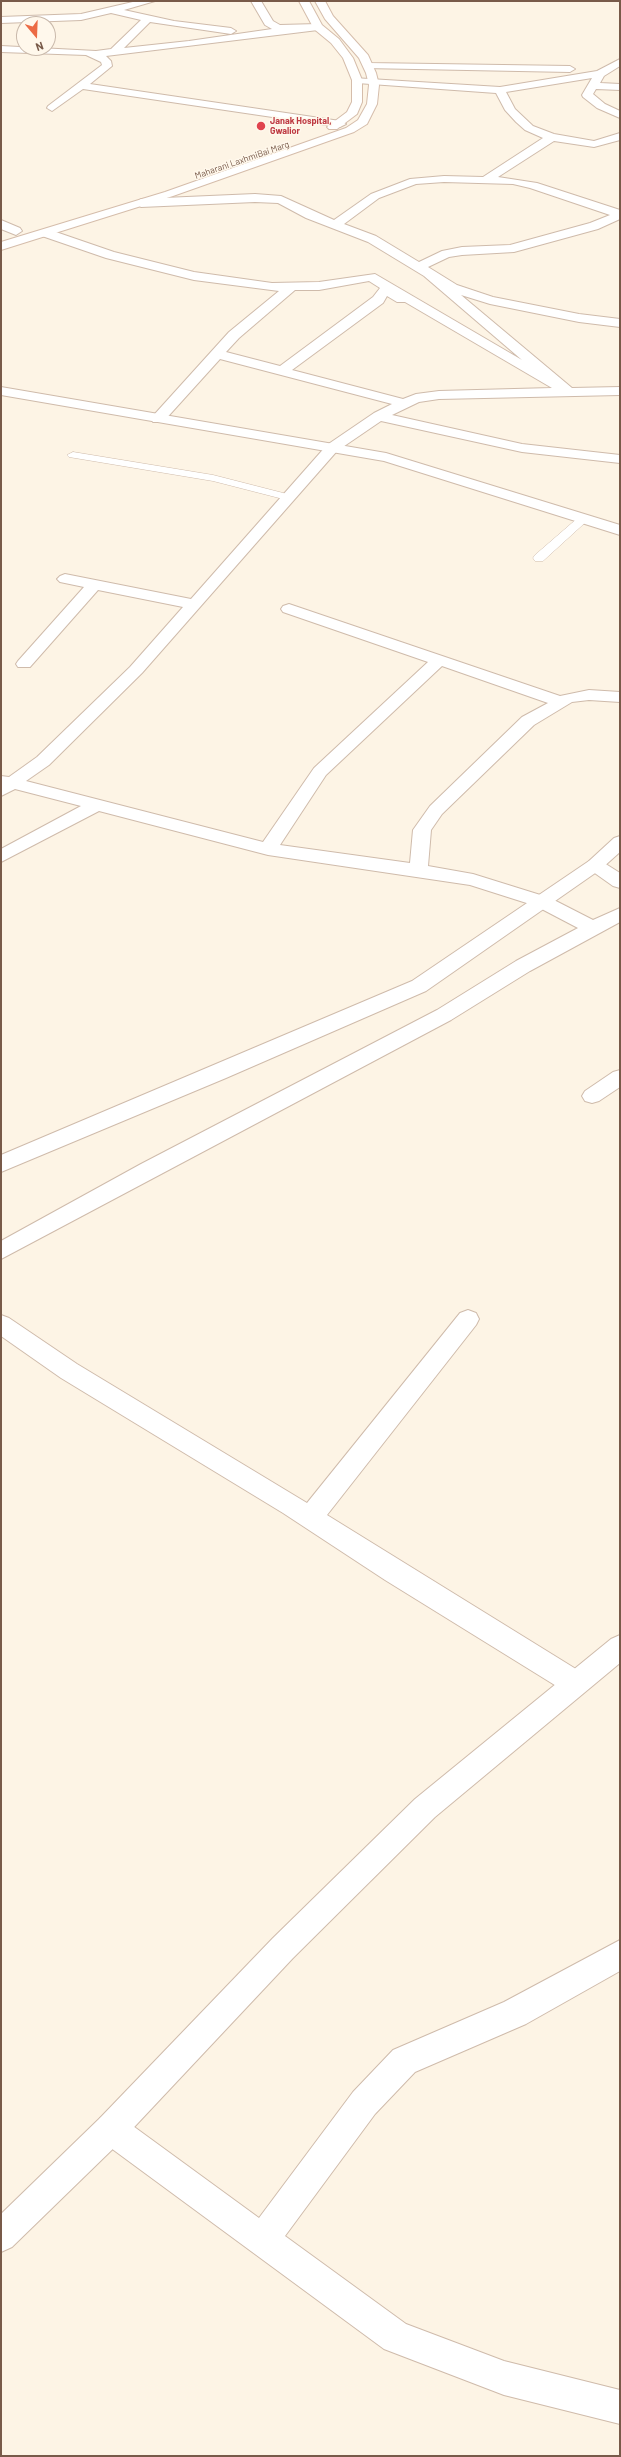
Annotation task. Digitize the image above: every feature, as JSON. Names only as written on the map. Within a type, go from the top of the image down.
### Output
[{"type":"street","points":[[1,20],[67,18],[150,1]]},
{"type":"street","points":[[256,1],[269,23],[278,28],[288,29]]},
{"type":"street","name":"Maharani LaxhmiBai Marg","points":[[1,235],[183,180],[294,142],[340,124],[352,114],[357,102],[357,80],[348,58],[335,41],[318,27],[304,1]]},
{"type":"street","points":[[1,246],[142,203],[350,130],[362,122],[369,113],[372,104],[373,80],[368,66],[348,37],[329,17],[320,1]]},
{"type":"street","points":[[112,10],[148,19],[260,34]]},
{"type":"street","points":[[114,52],[148,19]]},
{"type":"street","points":[[1,49],[55,49],[96,54],[189,44],[288,29],[318,27]]},
{"type":"street","points":[[52,108],[107,66],[106,61],[96,54]]},
{"type":"street","points":[[357,80],[373,80],[436,87],[500,90],[603,71],[620,62]]},
{"type":"street","points":[[368,66],[603,71]]},
{"type":"street","points":[[603,71],[588,95],[591,100],[620,115]]},
{"type":"street","points":[[82,86],[340,124]]},
{"type":"street","points":[[593,86],[620,87]]},
{"type":"street","points":[[500,90],[510,110],[520,120],[530,128],[552,137],[594,144],[610,141],[620,136]]},
{"type":"street","points":[[487,179],[552,137]]},
{"type":"street","points":[[335,225],[375,196],[414,181],[487,179],[513,181],[533,185],[620,214]]},
{"type":"street","points":[[142,203],[270,198],[288,202],[335,225],[372,240],[453,288],[490,300],[579,318],[620,324]]},
{"type":"street","points":[[417,268],[446,254],[462,251],[495,250],[517,247],[594,226],[620,214]]},
{"type":"street","points":[[1,224],[16,231]]},
{"type":"street","points":[[46,233],[110,255],[194,276],[290,288],[319,286],[371,277],[570,394]]},
{"type":"street","points":[[430,275],[570,394]]},
{"type":"street","points":[[158,419],[234,335],[290,288]]},
{"type":"street","points":[[282,371],[378,300],[385,290],[570,394]]},
{"type":"street","points":[[217,354],[403,403]]},
{"type":"street","points":[[1,391],[399,460],[620,530]]},
{"type":"street","points":[[4,782],[43,762],[136,670],[287,497],[332,448],[379,416],[416,398],[439,395],[570,394],[620,391]]},
{"type":"street","points":[[379,416],[522,448],[620,459]]},
{"type":"street","points":[[65,579],[194,604]]},
{"type":"street","points":[[24,664],[94,585]]},
{"type":"street","points":[[289,609],[558,701]]},
{"type":"street","points":[[268,849],[320,772],[337,754],[439,660]]},
{"type":"street","points":[[418,870],[422,830],[436,810],[528,721],[558,701],[568,698],[589,695],[620,697]]},
{"type":"street","points":[[4,782],[268,849],[418,870],[473,880],[543,902],[593,928]]},
{"type":"street","points":[[1,856],[95,806]]},
{"type":"street","points":[[1,1164],[220,1073],[419,986],[596,865],[620,842]]},
{"type":"street","points":[[596,865],[620,882]]},
{"type":"street","points":[[1,1251],[149,1170],[444,1015],[523,966],[620,914]]},
{"type":"street","points":[[592,1096],[620,1077]]},
{"type":"street","points":[[311,1517],[468,1319]]},
{"type":"street","points":[[1,1324],[69,1371],[311,1517],[394,1572],[575,1683]]},
{"type":"street","points":[[1,2236],[111,2129],[283,1948],[425,1808],[620,1647]]},
{"type":"street","points":[[262,2239],[364,2103],[404,2061],[515,2013],[620,1955]]},
{"type":"street","points":[[111,2129],[396,2337],[504,2378],[620,2407]]},
{"type":"lane","points":[[73,455],[213,478],[287,497]]},
{"type":"lane","points":[[539,558],[584,518]]},
{"type":"place","name":"Janak Hospital, Gwalior","points":[[261,126]]}]
